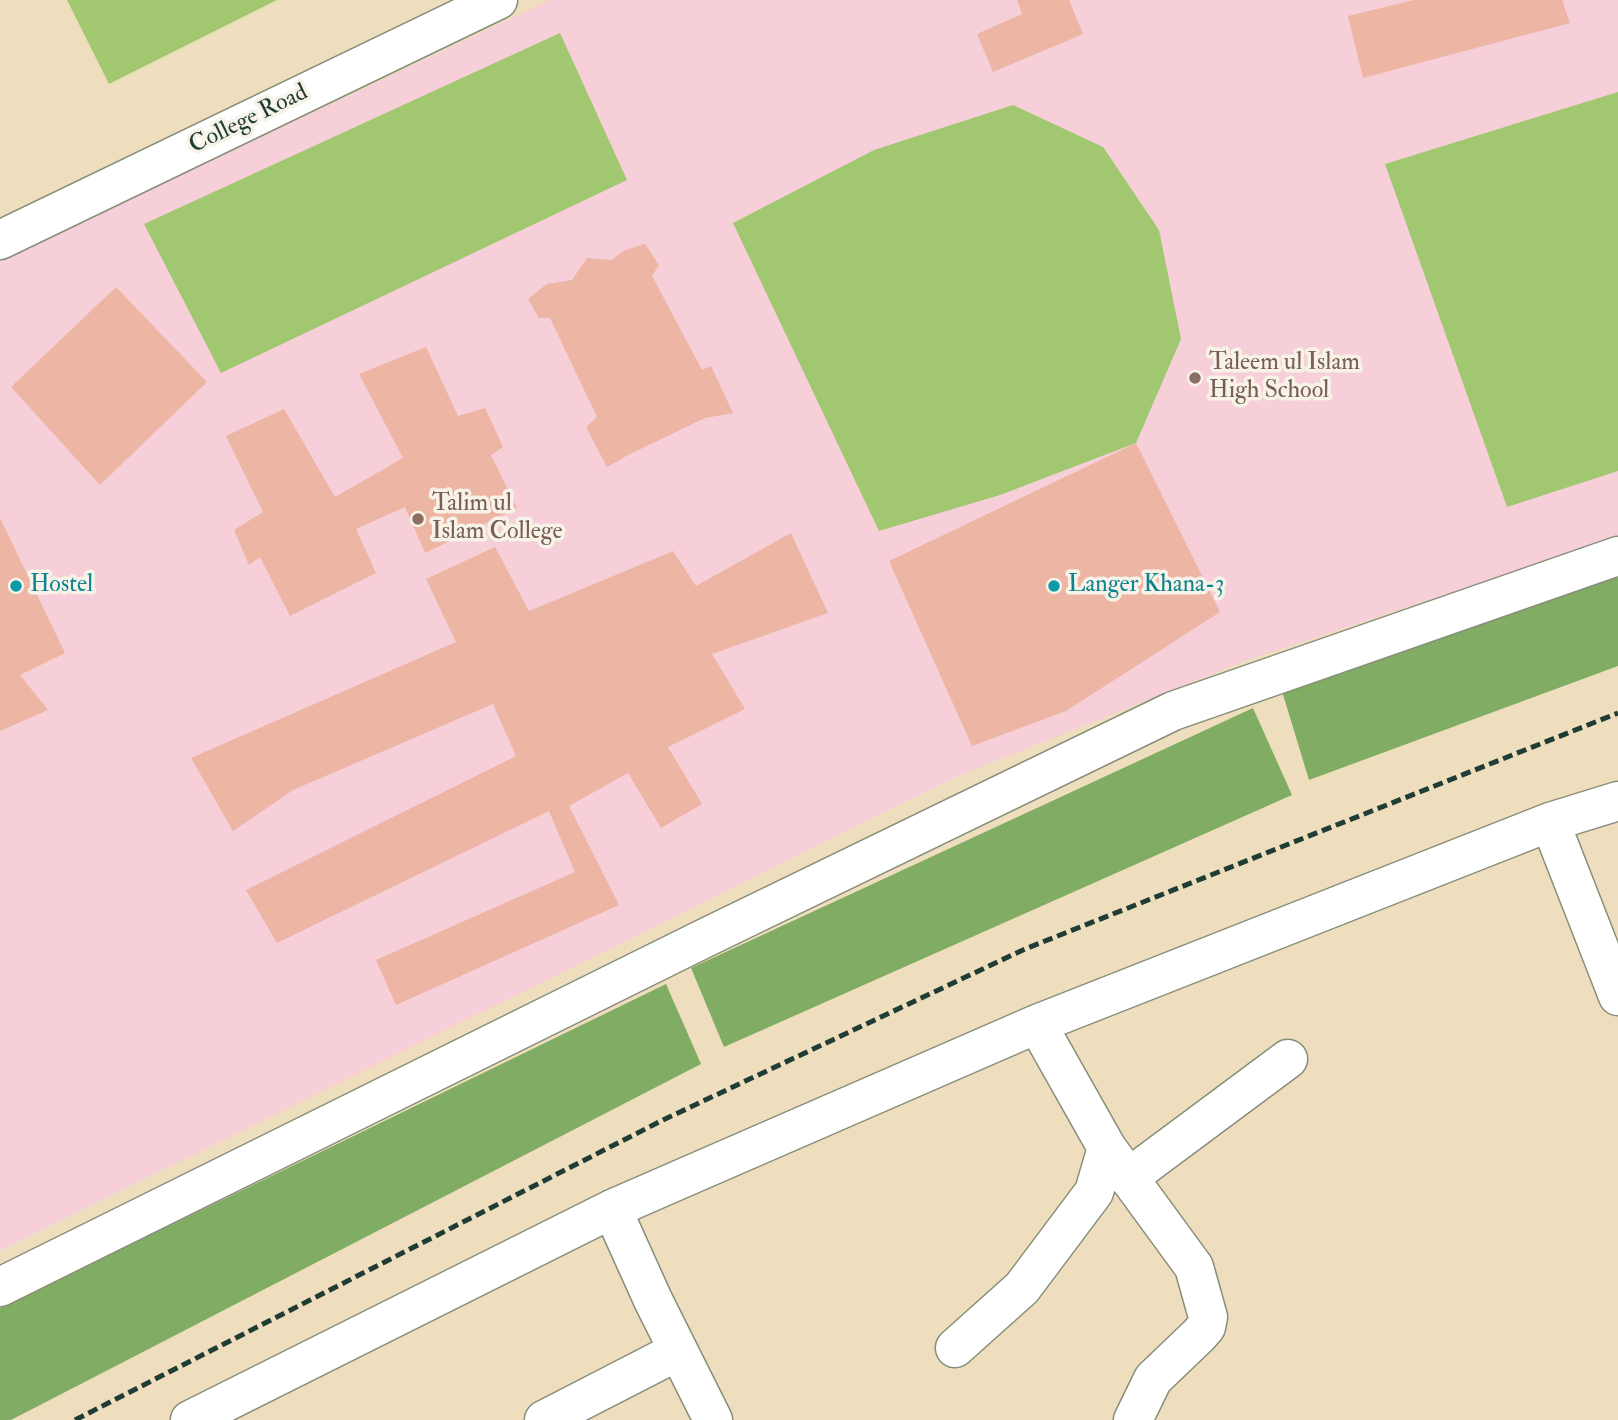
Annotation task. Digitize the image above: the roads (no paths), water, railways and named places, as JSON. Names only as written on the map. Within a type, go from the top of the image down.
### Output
[{"type":"street","name":"College Road","points":[[0,240],[498,0]]},
{"type":"street","points":[[0,1287],[707,937],[1173,711],[1618,556]]},
{"type":"street","points":[[190,1420],[612,1209],[1037,1024],[1550,822],[1618,801]]},
{"type":"street","points":[[1550,822],[1618,996]]},
{"type":"street","points":[[1037,1024],[1118,1163],[1194,1267],[1208,1317],[1206,1327],[1199,1335],[1153,1379],[1133,1420]]},
{"type":"street","points":[[955,1348],[1022,1288],[1118,1163],[1288,1059]]},
{"type":"street","points":[[612,1209],[713,1420]]},
{"type":"street","points":[[544,1420],[678,1351]]},
{"type":"railway","points":[[75,1420],[663,1120],[1025,949],[1618,713]]},
{"type":"place","name":"Taleem ul Islam High School","points":[[1195,378]]},
{"type":"place","name":"Talim ul Islam College","points":[[418,519]]},
{"type":"place","name":"Hostel","points":[[16,586]]},
{"type":"place","name":"Langer Khana-3","points":[[1054,586]]}]
